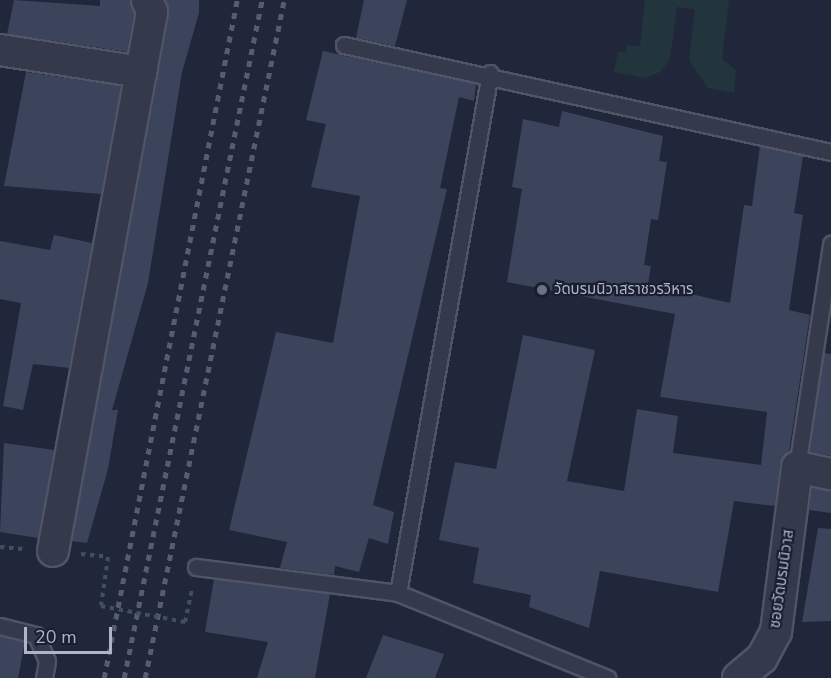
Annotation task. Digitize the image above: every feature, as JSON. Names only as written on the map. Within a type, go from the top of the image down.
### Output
[{"type":"street","points":[[53,551],[152,12],[147,0]]},
{"type":"street","points":[[0,50],[141,72]]},
{"type":"street","points":[[797,467],[831,474]]},
{"type":"street","name":"ซอยวัดบรมนิวาส","points":[[738,678],[762,658],[776,632],[797,467]]},
{"type":"lane","points":[[344,45],[490,73],[831,152]]},
{"type":"lane","points":[[398,594],[490,73]]},
{"type":"lane","points":[[797,467],[831,244]]},
{"type":"lane","points":[[196,567],[398,594],[607,678]]},
{"type":"lane","points":[[0,626],[36,635],[47,661],[44,678]]},
{"type":"path","points":[[108,557],[100,606],[185,622],[196,567]]},
{"type":"shaded area","points":[[645,0],[729,0],[722,59],[736,70],[734,93],[708,88],[689,60],[695,9],[677,7],[670,59],[660,72],[645,78],[614,72],[618,52],[626,52],[627,45],[640,46]]},
{"type":"building","points":[[14,0],[100,6],[100,0],[130,0],[134,14],[127,52],[7,34]]},
{"type":"building","points":[[166,0],[199,0],[199,13],[182,72],[148,283],[112,410],[118,410],[108,469],[87,543],[72,541],[169,15]]},
{"type":"building","points":[[364,0],[407,0],[395,46],[356,38]]},
{"type":"building","points":[[323,51],[476,84],[474,101],[459,97],[440,188],[447,189],[373,505],[394,512],[388,544],[369,538],[359,572],[335,566],[334,575],[280,568],[287,542],[229,530],[276,332],[333,343],[360,196],[311,187],[326,124],[306,120]]},
{"type":"building","points":[[26,72],[121,86],[101,194],[4,186]]},
{"type":"building","points":[[562,111],[663,136],[659,161],[667,162],[658,220],[651,219],[644,265],[651,266],[648,284],[730,303],[744,205],[752,206],[760,146],[803,156],[794,213],[803,215],[789,310],[810,315],[789,452],[780,464],[775,506],[734,501],[718,592],[600,571],[589,628],[529,607],[531,595],[473,583],[479,548],[439,540],[455,462],[496,469],[523,335],[595,350],[567,481],[624,491],[637,409],[678,416],[673,453],[761,465],[767,412],[660,397],[675,314],[507,282],[522,189],[512,187],[523,119],[559,127]]},
{"type":"building","points":[[54,235],[92,243],[69,368],[33,364],[23,410],[3,406],[21,303],[0,299],[0,241],[50,250]]},
{"type":"building","points":[[824,353],[831,354],[831,456],[809,452]]},
{"type":"building","points":[[4,443],[54,450],[38,538],[0,532]]},
{"type":"building","points":[[812,488],[831,491],[831,513],[809,510]]},
{"type":"building","points":[[818,528],[831,529],[831,621],[802,622]]},
{"type":"building","points":[[214,579],[330,594],[315,678],[257,678],[268,642],[205,632]]},
{"type":"building","points":[[383,635],[444,654],[435,678],[366,678]]},
{"type":"building","points":[[0,636],[25,642],[18,678],[0,678]]},
{"type":"railway","points":[[104,678],[237,0]]},
{"type":"railway","points":[[124,678],[262,0]]},
{"type":"railway","points":[[145,678],[284,0]]},
{"type":"place","name":"วัดบรมนิวาสราชวรวิหาร","points":[[542,290]]}]
